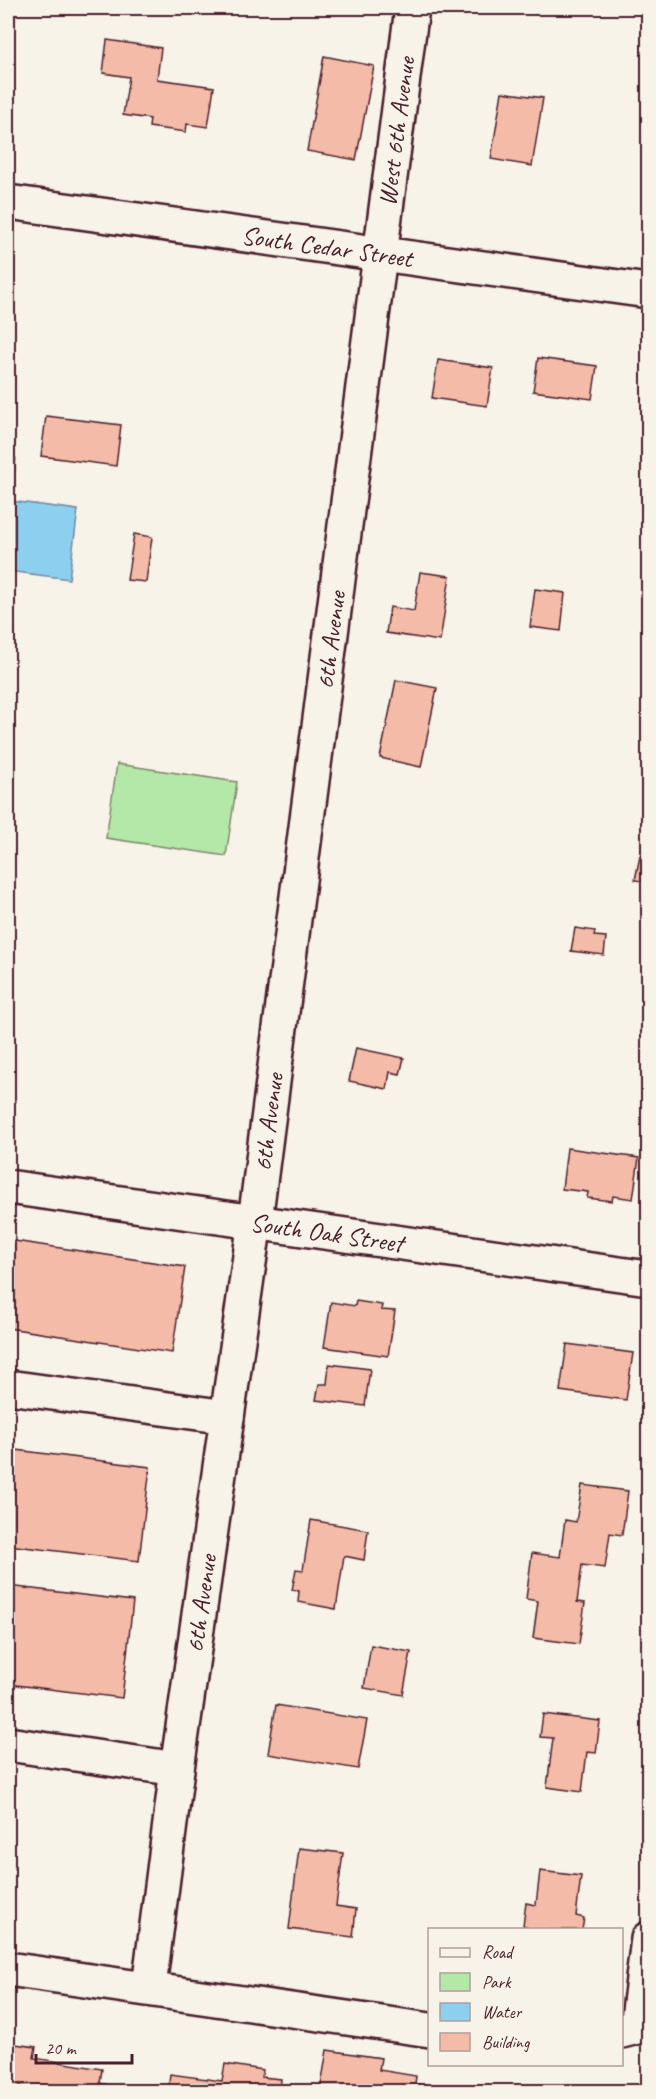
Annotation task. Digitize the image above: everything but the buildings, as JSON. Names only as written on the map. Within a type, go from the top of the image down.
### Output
[{"type":"street","name":"West 6th Avenue","points":[[379,255],[412,8]]},
{"type":"street","name":"South Cedar Street","points":[[8,202],[648,291]]},
{"type":"street","name":"6th Avenue","points":[[149,1987],[177,1769],[255,1221],[379,255]]},
{"type":"street","name":"South Oak Street","points":[[8,1187],[648,1278]]},
{"type":"street","points":[[8,1387],[227,1417]]},
{"type":"street","points":[[8,1744],[177,1769]]},
{"type":"street","points":[[629,2029],[648,1939]]},
{"type":"street","points":[[8,1969],[149,1987],[428,2030]]},
{"type":"green space","points":[[117,764],[237,782],[226,856],[106,838]]},
{"type":"water","points":[[8,456],[16,458],[11,501],[78,510],[69,579],[8,571]]}]
